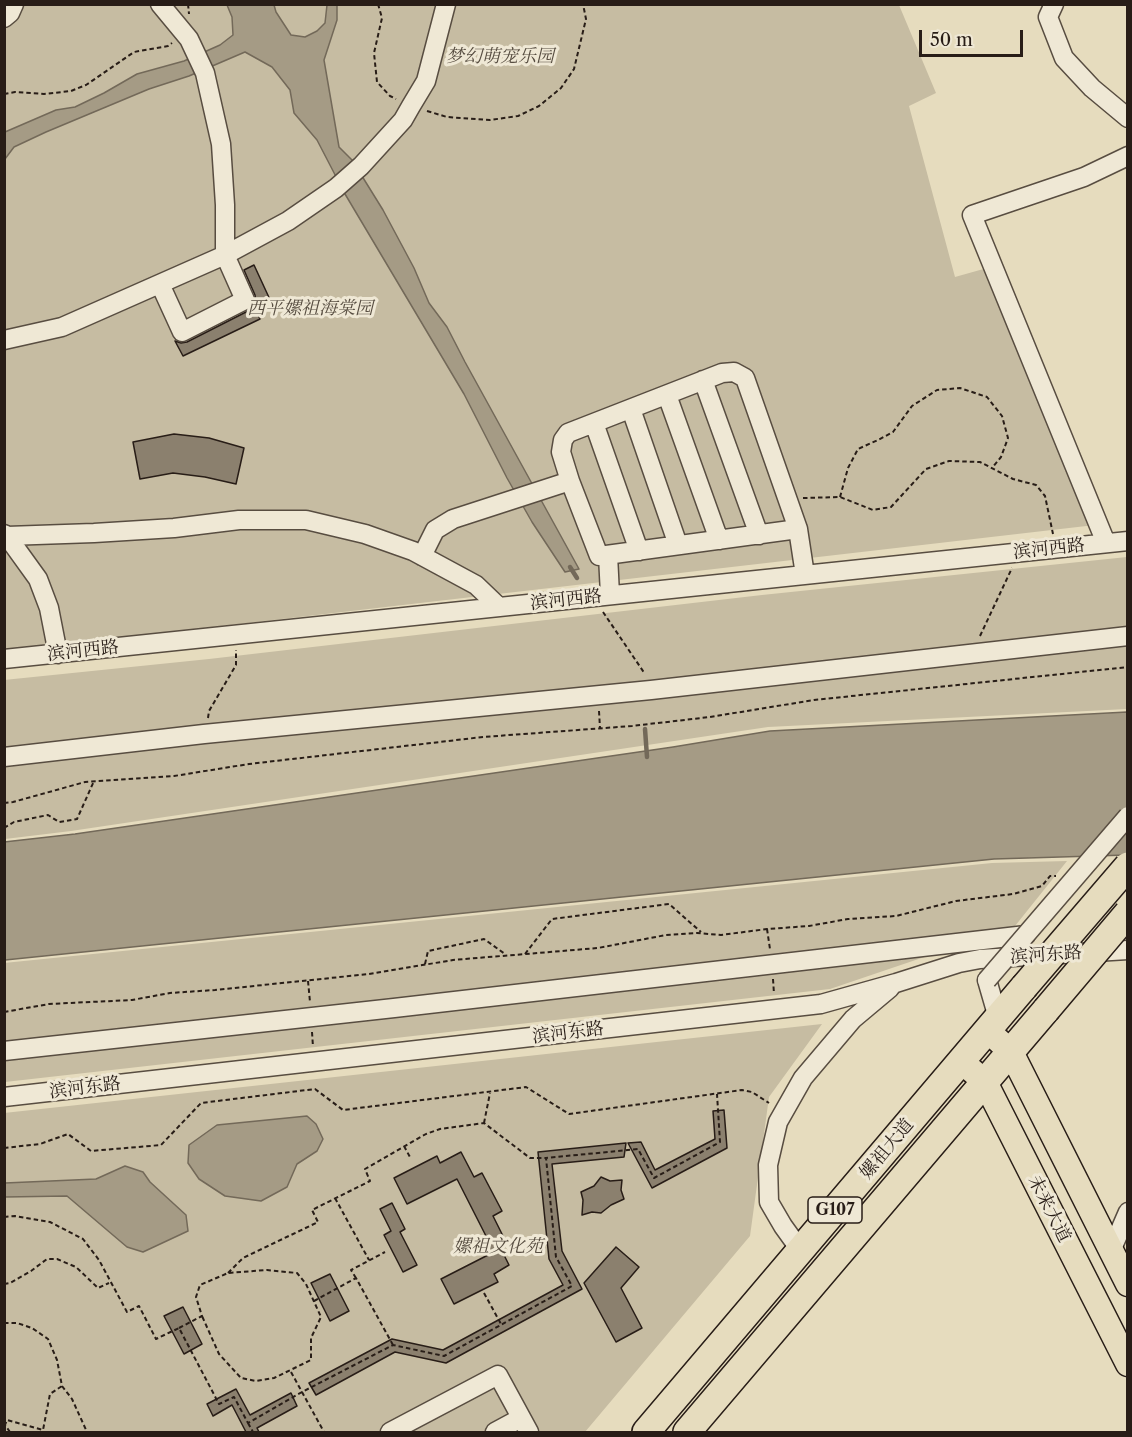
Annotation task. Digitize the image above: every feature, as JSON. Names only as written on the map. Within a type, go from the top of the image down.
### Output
[{"type":"highway","name":"嫘祖大道","points":[[646,1432],[1128,866]]},
{"type":"highway","name":"嫘祖大道","points":[[687,1432],[1128,913]]},
{"type":"main road","name":"未来大道","points":[[993,1024],[1011,1052],[1128,1284]]},
{"type":"main road","name":"未来大道","points":[[961,1061],[985,1082],[1128,1364]]},
{"type":"street","points":[[4,18],[10,13],[14,4]]},
{"type":"street","points":[[160,4],[189,39],[205,73],[221,144],[225,205],[225,255],[245,300],[182,332],[160,284]]},
{"type":"street","points":[[4,340],[62,327],[225,255],[288,221],[336,188],[361,166],[403,120],[426,81],[446,4]]},
{"type":"street","points":[[1054,4],[1048,17],[1064,58],[1092,88],[1128,118]]},
{"type":"street","points":[[1106,543],[972,215],[1084,177],[1128,156]]},
{"type":"street","points":[[798,529],[598,556],[561,452],[563,440],[568,433],[722,373],[734,372],[744,378],[788,499],[798,529],[804,575]]},
{"type":"street","points":[[703,380],[759,535]]},
{"type":"street","points":[[667,395],[719,540]]},
{"type":"street","points":[[631,409],[678,545]]},
{"type":"street","points":[[594,423],[639,550]]},
{"type":"street","points":[[422,556],[435,530],[453,519],[570,481]]},
{"type":"street","points":[[6,535],[174,528],[239,520],[306,520],[365,534],[413,551],[476,585],[499,607]]},
{"type":"street","points":[[6,535],[38,579],[49,608],[58,654]]},
{"type":"street","name":"滨河西路","points":[[4,659],[1128,541]]},
{"type":"street","points":[[601,596],[608,555]]},
{"type":"street","points":[[4,756],[651,690],[1128,636]]},
{"type":"street","points":[[993,1024],[987,980],[1128,816]]},
{"type":"street","points":[[4,1052],[1026,935]]},
{"type":"street","name":"滨河东路","points":[[4,1097],[821,1004],[959,963],[980,959],[1128,950]]},
{"type":"street","points":[[801,1251],[769,1202],[768,1165],[778,1122],[803,1078],[853,1019],[896,983]]},
{"type":"street","points":[[1111,1251],[1128,1212]]},
{"type":"street","points":[[390,1432],[498,1375],[525,1425],[495,1432]]},
{"type":"path","points":[[4,94],[71,91],[86,85],[134,52],[168,46],[183,32],[189,19],[188,4]]},
{"type":"path","points":[[378,4],[382,18],[374,53],[377,82],[390,96],[411,106],[447,117],[490,120],[518,116],[539,106],[561,88],[574,69],[586,19],[583,4]]},
{"type":"path","points":[[840,497],[848,468],[858,449],[893,432],[912,406],[937,390],[960,388],[987,397],[1002,416],[1008,438],[1001,457],[992,468]]},
{"type":"path","points":[[788,499],[840,497],[873,510],[891,507],[926,469],[949,461],[980,462],[1013,479],[1036,485],[1045,496],[1057,549]]},
{"type":"path","points":[[977,652],[979,638],[1020,552]]},
{"type":"path","points":[[601,596],[647,678],[651,690]]},
{"type":"path","points":[[204,734],[209,711],[236,665],[236,635]]},
{"type":"path","points":[[4,803],[85,782],[174,776],[249,764],[483,737],[710,717],[814,700],[1128,667]]},
{"type":"path","points":[[4,828],[14,822],[48,815],[59,822],[77,819],[94,782]]},
{"type":"path","points":[[4,1012],[50,1004],[132,1000],[170,993],[369,974],[453,960],[598,948],[666,935],[721,934],[809,926],[848,919],[896,916],[956,901],[1013,894],[1042,886],[1050,876],[1059,876]]},
{"type":"path","points":[[525,954],[552,919],[669,904],[702,933]]},
{"type":"path","points":[[425,964],[429,951],[484,939],[506,955]]},
{"type":"path","points":[[4,1148],[40,1144],[68,1134],[91,1151],[161,1145],[201,1102],[315,1089],[343,1110],[526,1087],[569,1114],[742,1090],[752,1092],[783,1113]]},
{"type":"path","points":[[484,1123],[490,1092]]},
{"type":"path","points":[[228,1273],[243,1258],[318,1222],[312,1210],[370,1181],[364,1169],[426,1134],[440,1129],[484,1123],[530,1158],[638,1149],[654,1178],[720,1142],[717,1095]]},
{"type":"path","points":[[404,1146],[411,1159]]},
{"type":"path","points":[[248,1423],[393,1345],[444,1356],[572,1286],[556,1257],[546,1158]]},
{"type":"path","points":[[335,1198],[369,1260]]},
{"type":"path","points":[[4,1216],[50,1222],[83,1239],[99,1260],[127,1312],[139,1306],[156,1339],[202,1316]]},
{"type":"path","points":[[385,1251],[351,1270],[393,1345]]},
{"type":"path","points":[[4,1284],[31,1271],[47,1259],[57,1259],[76,1267],[98,1288],[111,1282]]},
{"type":"path","points":[[267,1270],[297,1273],[306,1284],[321,1317],[311,1338],[311,1360],[274,1378],[256,1381],[241,1378],[219,1354],[196,1297],[200,1285],[228,1273],[267,1270]]},
{"type":"path","points":[[314,1301],[356,1278]]},
{"type":"path","points":[[484,1293],[501,1324]]},
{"type":"path","points":[[4,1323],[16,1323],[32,1328],[48,1339],[57,1360],[62,1386],[72,1399],[87,1432]]},
{"type":"path","points":[[178,1328],[219,1404],[234,1396],[253,1432]]},
{"type":"path","points":[[290,1371],[324,1432]]},
{"type":"path","points":[[10,1432],[5,1425],[6,1420],[43,1430],[50,1394],[62,1386]]},
{"type":"green space","name":"西平嫘祖海棠园","points":[[4,5],[899,5],[936,93],[909,106],[955,277],[987,268],[1095,525],[5,651]]},
{"type":"green space","points":[[1127,557],[1127,709],[768,727],[5,839],[4,680],[209,659],[762,595]]},
{"type":"green space","points":[[1067,861],[999,946],[948,949],[830,989],[5,1082],[4,963],[992,863]]},
{"type":"green space","name":"嫘祖文化苑","points":[[822,1024],[769,1097],[750,1236],[585,1432],[5,1432],[4,1113]]},
{"type":"shaded area","points":[[227,5],[274,5],[291,35],[305,37],[317,31],[325,23],[327,5],[337,5],[337,20],[324,60],[339,147],[352,160],[383,210],[414,268],[429,303],[447,327],[579,569],[565,572],[532,522],[464,394],[345,194],[317,140],[294,113],[290,90],[272,67],[245,52],[46,132],[14,147],[5,159],[5,132],[56,110],[75,107],[137,74],[184,61],[220,45],[233,35],[232,17]]},
{"type":"shaded area","points":[[1127,712],[1127,855],[994,859],[5,960],[4,842],[75,834],[770,731]]},
{"type":"shaded area","points":[[307,1116],[316,1124],[323,1139],[317,1151],[297,1164],[287,1187],[261,1201],[225,1196],[199,1179],[188,1163],[189,1145],[217,1125]]},
{"type":"shaded area","points":[[125,1166],[143,1172],[150,1182],[186,1215],[188,1231],[143,1252],[127,1247],[67,1196],[5,1197],[5,1183],[96,1179]]},
{"type":"building","points":[[254,265],[272,304],[259,310],[244,270]]},
{"type":"building","points":[[254,307],[260,319],[183,356],[175,341],[187,342]]},
{"type":"building","points":[[174,434],[209,438],[244,448],[236,484],[173,473],[140,479],[133,442]]},
{"type":"building","points":[[724,1110],[727,1148],[652,1188],[628,1143],[641,1142],[655,1170],[715,1139],[713,1111]]},
{"type":"building","points":[[626,1143],[624,1157],[552,1164],[562,1251],[582,1289],[446,1363],[395,1352],[316,1395],[309,1383],[392,1339],[443,1350],[563,1285],[549,1259],[538,1152]]},
{"type":"building","points":[[461,1152],[474,1177],[482,1173],[502,1211],[493,1216],[506,1242],[499,1245],[509,1265],[494,1274],[498,1282],[454,1304],[441,1279],[490,1254],[483,1240],[487,1238],[457,1179],[407,1204],[394,1178],[437,1156],[440,1163]]},
{"type":"building","points":[[601,1177],[610,1181],[622,1180],[621,1190],[624,1199],[601,1213],[592,1212],[582,1215],[581,1192],[594,1186]]},
{"type":"building","points":[[392,1203],[405,1229],[400,1232],[417,1265],[403,1272],[384,1235],[391,1231],[380,1209]]},
{"type":"building","points":[[616,1247],[639,1267],[621,1288],[642,1328],[616,1342],[584,1283]]},
{"type":"building","points":[[330,1274],[349,1311],[330,1321],[311,1283]]},
{"type":"building","points":[[183,1307],[202,1344],[184,1354],[164,1316]]},
{"type":"building","points":[[236,1389],[250,1415],[291,1393],[297,1406],[257,1428],[259,1432],[246,1432],[232,1405],[213,1416],[207,1404]]},
{"type":"waterway","points":[[570,567],[577,578]]},
{"type":"waterway","points":[[645,729],[647,757]]},
{"type":"park label","name":"梦幻萌宠乐园","points":[[500,57]]}]
